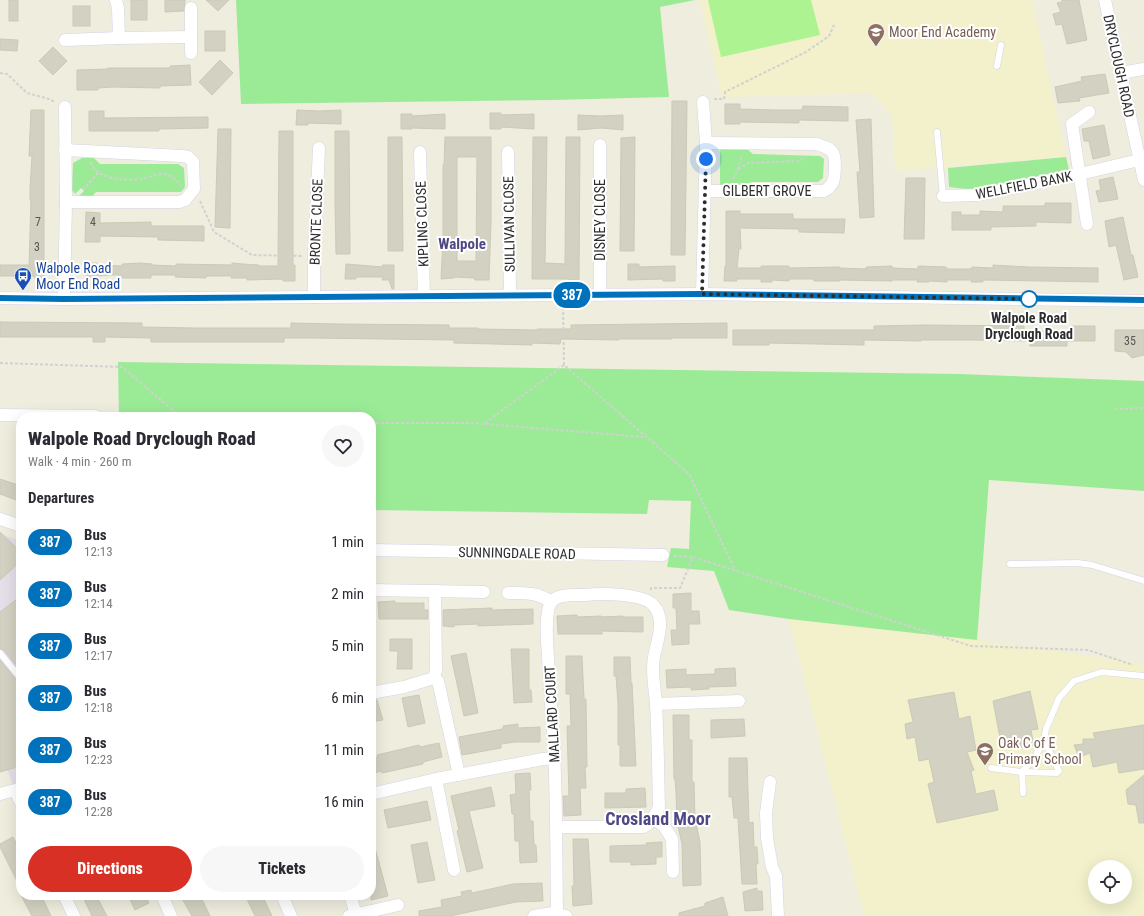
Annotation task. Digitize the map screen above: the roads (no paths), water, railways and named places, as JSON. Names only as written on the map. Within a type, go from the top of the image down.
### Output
[{"type":"street","points":[[116,0],[118,8],[118,38]]},
{"type":"street","name":"DRYCLOUGH ROAD","points":[[1105,0],[1144,180]]},
{"type":"street","points":[[191,8],[191,53]]},
{"type":"street","points":[[65,40],[191,37]]},
{"type":"street","points":[[1121,73],[1144,69]]},
{"type":"street","name":"GILBERT GROVE","points":[[702,294],[706,143],[704,102]]},
{"type":"street","points":[[64,299],[72,202],[65,150],[65,107]]},
{"type":"street","name":"WELLFIELD BANK","points":[[1087,224],[1072,124],[1089,112]]},
{"type":"street","name":"GILBERT GROVE","points":[[705,191],[824,191],[830,187],[833,182],[835,160],[834,154],[825,146],[817,144],[706,143]]},
{"type":"street","name":"DISNEY CLOSE","points":[[600,145],[600,294]]},
{"type":"street","name":"BRONTE CLOSE","points":[[314,297],[318,148]]},
{"type":"street","points":[[65,150],[182,156],[188,157],[193,162],[192,192],[185,200],[179,202],[72,202]]},
{"type":"street","name":"KIPLING CLOSE","points":[[420,152],[424,296]]},
{"type":"street","name":"SULLIVAN CLOSE","points":[[508,152],[510,295]]},
{"type":"street","name":"WELLFIELD BANK","points":[[944,196],[977,195],[1080,174],[1139,160]]},
{"type":"street","points":[[0,298],[64,299],[702,294],[1144,300]]},
{"type":"street","points":[[0,415],[16,415]]},
{"type":"street","points":[[0,519],[16,524]]},
{"type":"street","name":"SUNNINGDALE ROAD","points":[[376,550],[663,555]]},
{"type":"street","points":[[376,590],[484,592]]},
{"type":"street","points":[[434,678],[436,670],[435,591]]},
{"type":"street","points":[[508,593],[533,593],[544,597],[550,602],[562,596],[592,594],[621,595],[645,599],[654,605],[658,611],[660,639],[654,658],[653,679],[656,704],[659,807],[654,819],[648,825],[643,827],[556,827]]},
{"type":"street","name":"MALLARD COURT","points":[[550,602],[546,628],[554,758],[561,915]]},
{"type":"street","points":[[376,692],[404,687],[434,678]]},
{"type":"street","points":[[434,678],[438,681],[460,775]]},
{"type":"street","points":[[656,704],[739,701]]},
{"type":"street","points":[[376,793],[436,779],[554,758]]},
{"type":"street","points":[[436,779],[454,870]]},
{"type":"street","points":[[770,782],[766,813],[767,838],[772,867],[776,876],[778,916]]},
{"type":"street","points":[[0,794],[15,790],[16,792]]},
{"type":"street","points":[[654,819],[664,826],[672,839],[673,872]]},
{"type":"street","points":[[66,900],[74,916]]},
{"type":"street","points":[[164,900],[171,916]]},
{"type":"street","points":[[284,900],[291,916]]},
{"type":"street","points":[[350,900],[352,915],[398,905]]},
{"type":"street","points":[[534,916],[561,915]]},
{"type":"lane","points":[[997,66],[1001,45]]},
{"type":"lane","points":[[937,132],[944,196]]},
{"type":"lane","points":[[1010,564],[1078,563],[1092,565],[1144,581]]},
{"type":"lane","points":[[0,652],[16,673]]},
{"type":"lane","points":[[1023,793],[1022,772],[1035,757],[1044,740],[1050,719],[1059,698],[1074,681],[1102,672],[1144,676]]},
{"type":"lane","points":[[991,768],[1022,772],[1057,773],[1059,771],[1044,740]]},
{"type":"place","name":"Moor End Academy","points":[[876,47]]},
{"type":"place","name":"Walpole Road Moor End Road","points":[[23,291]]},
{"type":"place","name":"Walpole Road Dryclough Road","points":[[1029,299]]},
{"type":"place","name":"Oak C of E Primary School","points":[[985,766]]},
{"type":"district","name":"Walpole","points":[[462,244]]},
{"type":"district","name":"Crosland Moor","points":[[658,819]]}]
